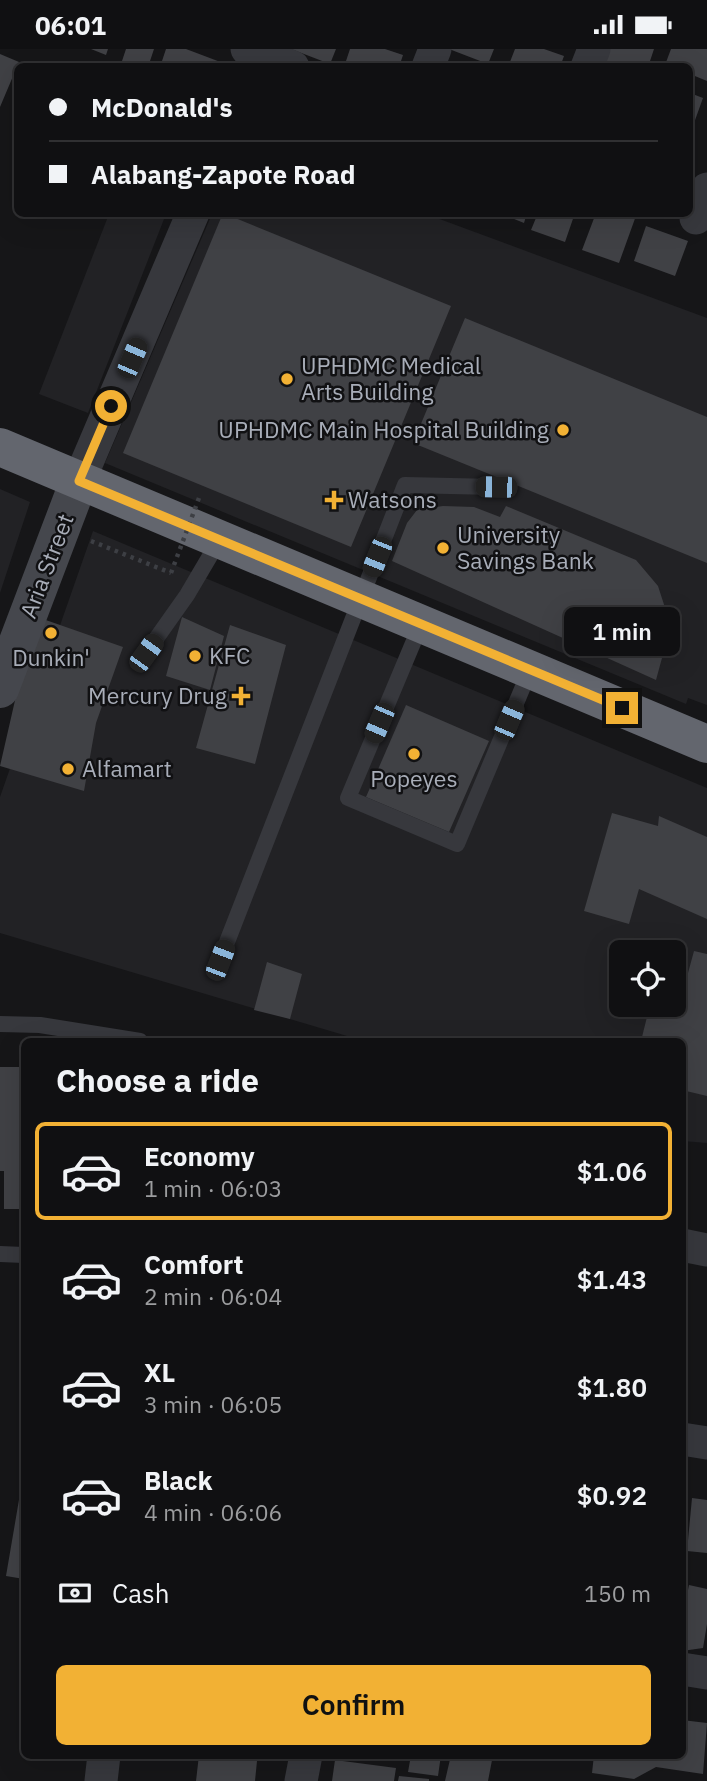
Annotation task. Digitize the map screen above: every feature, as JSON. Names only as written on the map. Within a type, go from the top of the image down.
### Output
[{"type":"highway","points":[[0,447],[707,744]]},
{"type":"street","points":[[257,55],[281,63]]},
{"type":"street","points":[[79,481],[191,217]]},
{"type":"street","name":"Aria Street","points":[[0,689],[79,481]]},
{"type":"street","points":[[686,1246],[707,1250]]},
{"type":"street","points":[[686,1440],[707,1443]]},
{"type":"street","points":[[686,1670],[707,1673]]},
{"type":"street","points":[[101,1781],[104,1759]]},
{"type":"street","points":[[301,1781],[305,1759]]},
{"type":"lane","points":[[220,960],[405,485],[496,487]]},
{"type":"lane","points":[[146,653],[187,595],[220,539]]},
{"type":"lane","points":[[421,624],[348,798],[444,839],[457,844],[530,670]]},
{"type":"lane","points":[[0,1024],[40,1025],[122,1038]]},
{"type":"lane","points":[[0,1254],[21,1255]]},
{"type":"path","points":[[114,550],[172,573],[199,498]]},
{"type":"shaded area","points":[[108,217],[165,217],[88,413],[39,394]]},
{"type":"shaded area","points":[[211,217],[434,217],[707,318],[707,705],[688,698],[686,704],[105,463]]},
{"type":"shaded area","points":[[0,489],[30,502],[0,593]]},
{"type":"shaded area","points":[[93,531],[707,788],[707,1143],[686,1141],[686,1038],[354,1038],[0,933],[0,797]]},
{"type":"building","points":[[91,49],[108,49],[106,55]]},
{"type":"building","points":[[126,49],[154,49],[149,63],[121,63]]},
{"type":"building","points":[[166,49],[186,49],[223,63],[161,63]]},
{"type":"building","points":[[291,49],[336,49],[330,63]]},
{"type":"building","points":[[350,49],[385,49],[403,55],[400,63],[345,63]]},
{"type":"building","points":[[449,49],[494,49],[488,63]]},
{"type":"building","points":[[515,49],[544,49],[564,56],[561,63],[510,63]]},
{"type":"building","points":[[604,49],[654,49],[649,63],[599,63]]},
{"type":"building","points":[[671,49],[707,49],[707,81],[693,75],[693,63],[666,63]]},
{"type":"building","points":[[0,54],[19,62],[14,63],[14,74],[0,107]]},
{"type":"building","points":[[693,94],[703,98],[693,126]]},
{"type":"building","name":"UPHDMC Medical Arts Building","points":[[221,217],[233,217],[451,306],[351,547],[123,453]]},
{"type":"building","points":[[509,217],[526,217],[524,223]]},
{"type":"building","points":[[536,217],[574,217],[565,242],[531,230]]},
{"type":"building","points":[[594,217],[636,217],[619,263],[582,250]]},
{"type":"building","points":[[646,226],[688,241],[675,276],[634,261]]},
{"type":"building","name":"UPHDMC Main Hospital Building","points":[[465,318],[707,417],[707,563],[413,443]]},
{"type":"building","points":[[443,506],[474,507],[500,517],[506,506],[636,560],[658,586],[668,617],[665,647],[656,680],[392,561],[407,523],[417,510]]},
{"type":"building","name":"KFC","points":[[182,617],[224,636],[210,690],[166,676]]},
{"type":"building","points":[[40,618],[123,647],[96,723],[84,791],[0,766],[16,696]]},
{"type":"building","name":"Mercury Drug","points":[[230,625],[286,645],[255,764],[196,748]]},
{"type":"building","points":[[406,705],[489,741],[449,832],[366,797]]},
{"type":"building","points":[[612,813],[658,826],[659,816],[707,837],[707,919],[639,889],[629,924],[584,911]]},
{"type":"building","points":[[694,951],[707,954],[707,1096],[686,1091],[686,1038],[642,1038],[647,1017],[686,1017],[686,972]]},
{"type":"building","points":[[267,962],[302,974],[290,1019],[254,1010]]},
{"type":"building","points":[[0,1067],[21,1067],[21,1209],[4,1209],[4,1171],[0,1171]]},
{"type":"building","points":[[21,1488],[21,1578],[6,1576]]},
{"type":"building","points":[[692,1498],[707,1500],[707,1553],[687,1551]]},
{"type":"building","points":[[689,1585],[707,1589],[707,1624],[703,1648],[686,1650],[686,1600]]},
{"type":"building","points":[[686,1720],[707,1723],[703,1774],[656,1767],[634,1779],[592,1773],[594,1759],[686,1759]]},
{"type":"building","points":[[199,1759],[257,1761],[255,1781],[196,1781]]},
{"type":"building","points":[[410,1759],[440,1759],[438,1776],[408,1772]]},
{"type":"building","points":[[450,1759],[492,1759],[488,1781],[445,1781]]},
{"type":"building","points":[[335,1760],[396,1768],[394,1781],[332,1781]]},
{"type":"building","points":[[399,1776],[429,1779],[429,1781],[398,1781]]},
{"type":"place","name":"UPHDMC Medical Arts Building","points":[[287,379]]},
{"type":"place","name":"UPHDMC Main Hospital Building","points":[[563,430]]},
{"type":"place","name":"Watsons","points":[[334,500]]},
{"type":"place","name":"University Savings Bank","points":[[443,548]]},
{"type":"place","name":"Dunkin'","points":[[51,633]]},
{"type":"place","name":"KFC","points":[[195,656]]},
{"type":"place","name":"Mercury Drug","points":[[241,696]]},
{"type":"place","name":"Popeyes","points":[[414,754]]},
{"type":"place","name":"Alfamart","points":[[68,769]]},
{"type":"route","points":[[111,406],[79,481],[622,708]]}]
